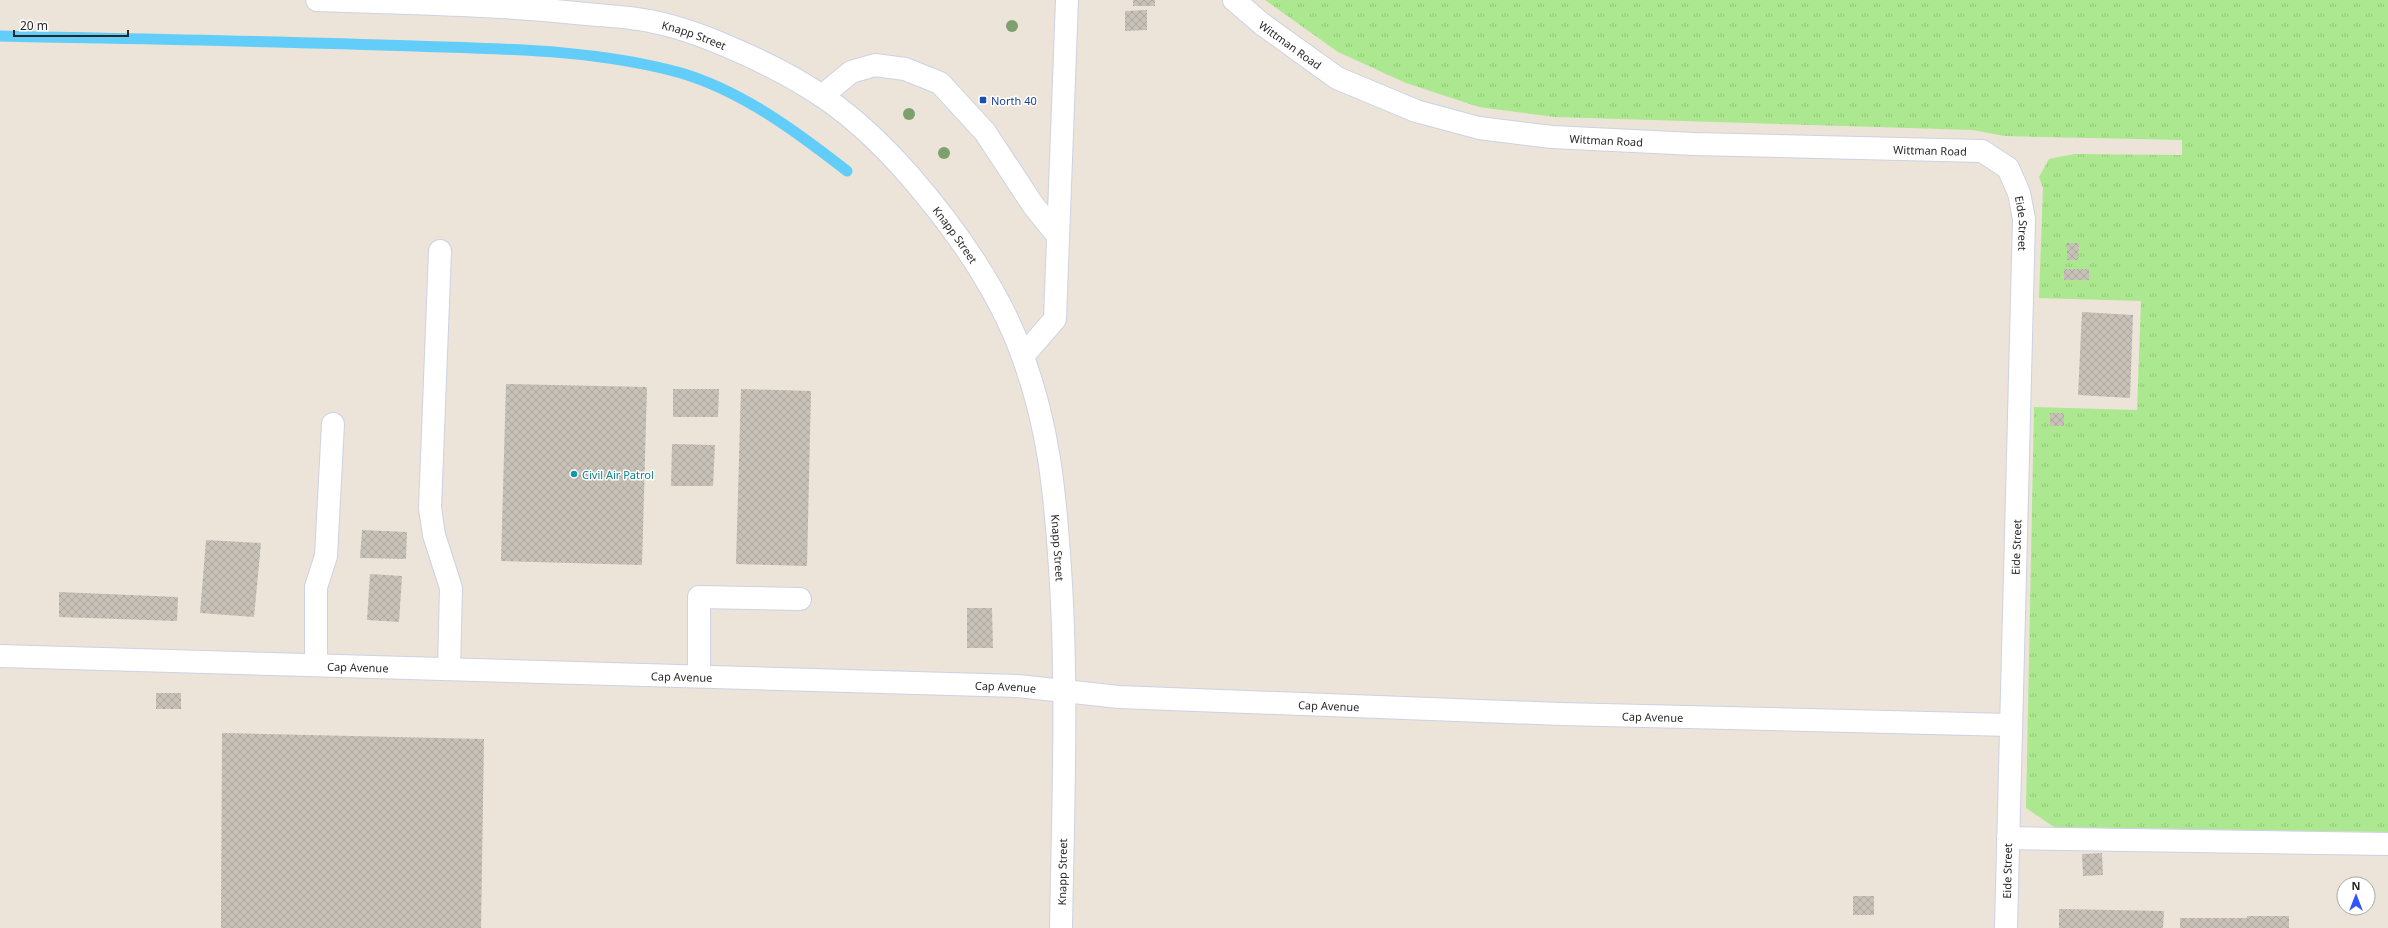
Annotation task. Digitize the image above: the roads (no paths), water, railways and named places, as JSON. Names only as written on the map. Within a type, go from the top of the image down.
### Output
[{"type":"lane","name":"Knapp Street","points":[[317,0],[504,6],[654,22],[712,40],[768,64],[823,95],[861,125],[898,163],[943,214],[996,296],[1023,356],[1044,427],[1054,485],[1062,594],[1065,693],[1061,928]]},
{"type":"lane","points":[[1023,356],[1055,319],[1067,0]]},
{"type":"lane","name":"Wittman Road","points":[[1234,0],[1262,24],[1337,78],[1416,111],[1479,128],[1552,137],[1694,144],[1982,151],[2008,168]]},
{"type":"lane","points":[[823,95],[851,72],[876,66],[905,69],[940,83],[985,132],[1033,204],[1058,236]]},
{"type":"lane","name":"Eide Street","points":[[2006,928],[2024,219],[2019,193],[2008,168]]},
{"type":"lane","points":[[440,251],[430,508],[434,535],[451,588],[449,669]]},
{"type":"lane","points":[[316,664],[316,587],[326,556],[333,424]]},
{"type":"lane","points":[[699,676],[698,597],[800,600]]},
{"type":"lane","name":"Cap Avenue","points":[[0,656],[316,664],[1018,686],[1065,693],[1561,714],[2010,725]]},
{"type":"lane","points":[[2008,838],[2388,844]]},
{"type":"waterway","points":[[0,36],[259,41],[481,48],[548,52],[615,59],[681,73],[726,90],[789,128],[847,171]]},
{"type":"place","name":"North 40","points":[[983,100]]},
{"type":"place","name":"Civil Air Patrol","points":[[574,474]]}]
